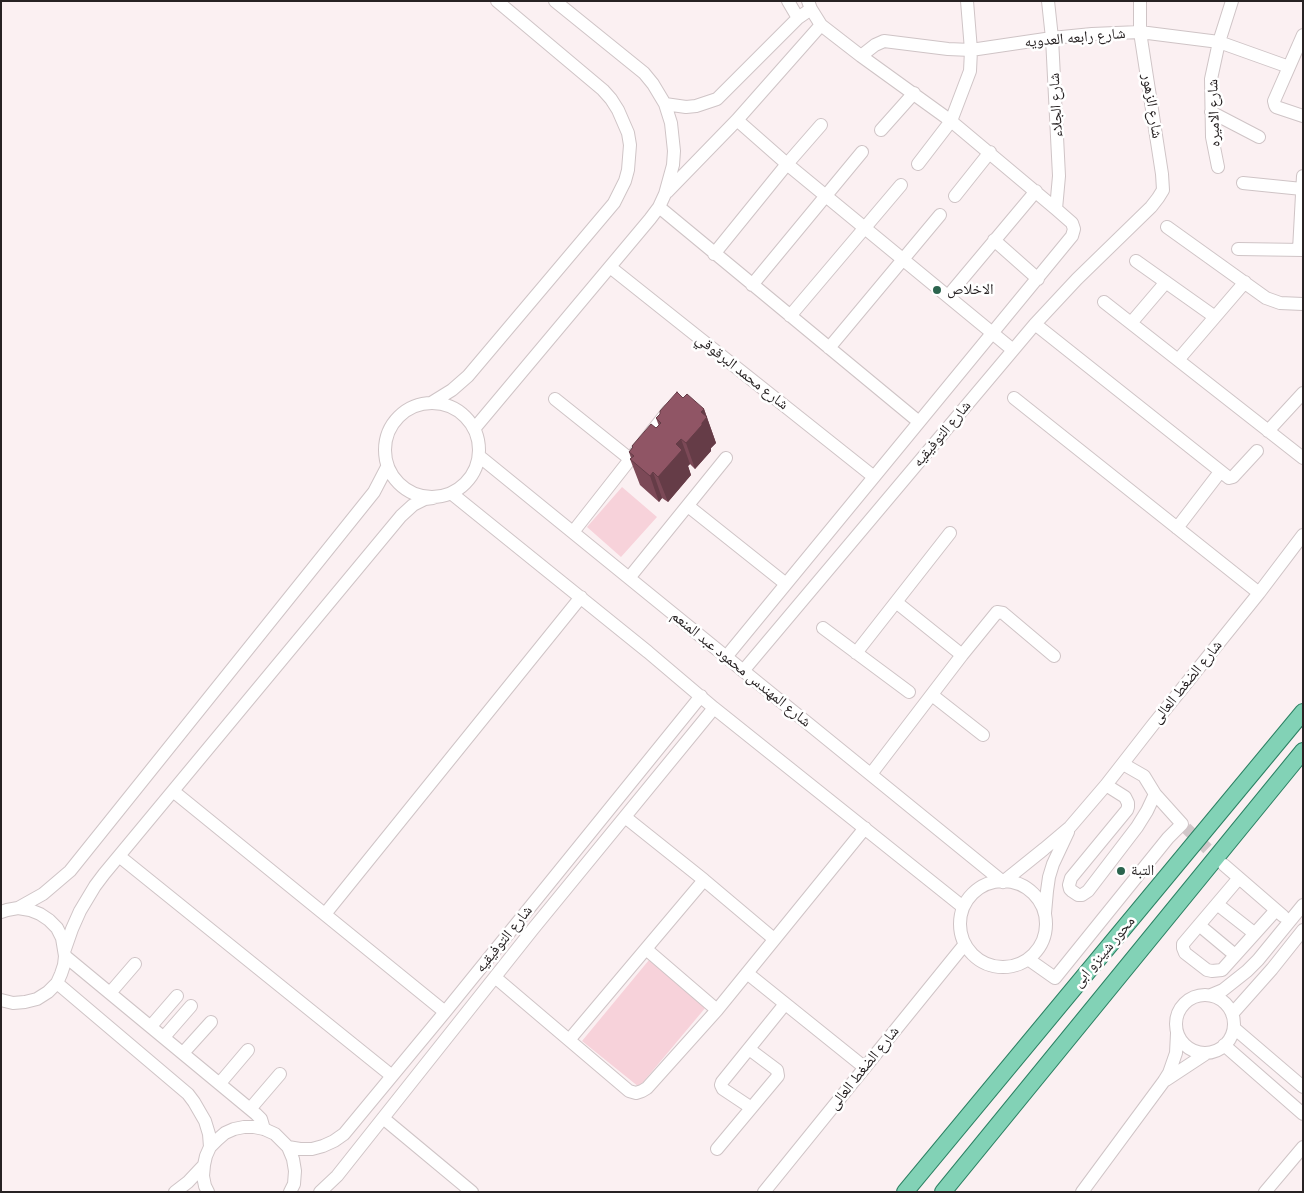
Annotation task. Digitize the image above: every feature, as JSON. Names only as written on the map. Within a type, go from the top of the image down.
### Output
[{"type":"main road","name":"محور شينزو ابى","points":[[905,1192],[1303,712]]},
{"type":"main road","name":"محور شينزو ابى","points":[[942,1192],[1303,751]]},
{"type":"street","points":[[431,402],[452,390],[468,376],[614,204],[628,170],[630,145],[628,133],[612,99],[498,1]]},
{"type":"street","points":[[474,429],[650,219],[659,207],[665,194],[673,165],[674,151],[671,123],[665,104],[654,84],[644,73],[555,1]]},
{"type":"street","points":[[788,1],[798,18]]},
{"type":"street","points":[[918,164],[951,121],[970,71],[971,50],[967,1]]},
{"type":"street","name":"شارع الجلاء","points":[[1048,1],[1052,38],[1059,176],[1056,209]]},
{"type":"street","name":"شارع الزهور","points":[[1140,1],[1140,32],[1163,190],[1152,207]]},
{"type":"street","name":"شارع الاميره","points":[[1218,167],[1212,137],[1211,79],[1219,42],[1232,1]]},
{"type":"street","points":[[665,104],[686,107],[696,106],[717,98],[809,5],[821,25],[951,121],[1056,209]]},
{"type":"street","points":[[665,194],[736,120],[821,25]]},
{"type":"street","name":"شارع رابعه العدويه","points":[[861,56],[875,45],[884,42],[971,50],[1052,38],[1140,32],[1219,42],[1289,67]]},
{"type":"street","points":[[1303,35],[1274,103],[1276,107],[1303,116]]},
{"type":"street","points":[[881,130],[914,93]]},
{"type":"street","points":[[1211,112],[1259,137]]},
{"type":"street","points":[[736,120],[1013,350]]},
{"type":"street","points":[[714,254],[821,125]]},
{"type":"street","points":[[752,285],[862,152]]},
{"type":"street","points":[[955,196],[990,152]]},
{"type":"street","points":[[1238,249],[1301,250],[1303,176]]},
{"type":"street","points":[[1242,183],[1302,189]]},
{"type":"street","points":[[790,316],[901,185]]},
{"type":"street","points":[[948,296],[1036,191]]},
{"type":"street","points":[[659,207],[919,422]]},
{"type":"street","name":"شارع التوفيقيه","points":[[743,671],[1035,324],[1152,207]]},
{"type":"street","name":"شارع التوفيقيه","points":[[726,657],[1072,236],[1074,229],[1072,223],[1056,209]]},
{"type":"street","points":[[829,348],[940,215]]},
{"type":"street","points":[[1167,227],[1266,298],[1273,301],[1303,304]]},
{"type":"street","points":[[994,240],[1038,279]]},
{"type":"street","points":[[1136,261],[1215,317]]},
{"type":"street","name":"شارع محمد البرقوقي","points":[[610,267],[874,477]]},
{"type":"street","points":[[1131,322],[1166,282]]},
{"type":"street","points":[[1178,360],[1245,282]]},
{"type":"street","points":[[1104,302],[1303,458]]},
{"type":"street","points":[[1035,324],[1229,478],[1232,478],[1257,451]]},
{"type":"street","points":[[1268,430],[1303,393]]},
{"type":"street","points":[[1014,398],[1259,593]]},
{"type":"street","points":[[555,400],[630,459]]},
{"type":"street","points":[[1,1000],[13,1003],[26,1002],[37,999],[48,992],[61,974],[72,929],[87,898],[104,874],[401,516],[413,505],[426,499],[433,498],[442,496],[451,493],[462,487],[470,478],[476,468],[479,456],[478,438],[474,429],[461,413],[452,407],[431,402],[418,404],[396,418],[389,429],[384,454],[387,467],[394,480],[405,490],[418,496],[433,498]]},
{"type":"street","points":[[573,532],[668,411]]},
{"type":"street","name":"شارع المهندس محمود عبد المنعم","points":[[479,456],[1003,882]]},
{"type":"street","points":[[629,578],[726,458]]},
{"type":"street","points":[[1,912],[18,908],[43,894],[70,871],[374,492],[387,467]]},
{"type":"street","points":[[1177,528],[1220,472]]},
{"type":"street","points":[[451,493],[581,597],[714,708],[963,907]]},
{"type":"street","points":[[688,506],[786,584]]},
{"type":"street","points":[[856,653],[950,533]]},
{"type":"street","name":"شارع الضغط العالى","points":[[1003,882],[1070,827],[1123,764],[1303,536]]},
{"type":"street","points":[[325,914],[581,597]]},
{"type":"street","points":[[896,602],[962,655]]},
{"type":"street","points":[[871,774],[962,655],[996,614],[1000,612],[1054,656]]},
{"type":"street","points":[[823,628],[909,692]]},
{"type":"street","points":[[932,695],[983,735]]},
{"type":"street","name":"شارع التوفيقيه","points":[[288,1147],[312,1149],[324,1146],[344,1134],[701,696]]},
{"type":"street","name":"شارع التوفيقيه","points":[[320,1192],[336,1176],[496,978],[533,929],[714,708]]},
{"type":"street","points":[[657,751],[670,761]]},
{"type":"street","points":[[1028,959],[1055,978],[1168,838],[1184,826],[1155,794],[1144,776],[1123,764]]},
{"type":"street","points":[[1106,785],[1125,797],[1128,807],[1070,878],[1070,889],[1078,895],[1088,892],[1137,827],[1155,794]]},
{"type":"street","points":[[173,791],[445,1012]]},
{"type":"street","points":[[625,817],[774,939]]},
{"type":"street","name":"شارع الضغط العالى","points":[[1045,919],[1049,877],[1070,827]]},
{"type":"street","points":[[496,978],[628,1091],[642,1091],[647,1088],[717,1010],[865,828]]},
{"type":"street","points":[[119,856],[392,1076]]},
{"type":"street","points":[[1224,865],[1289,922]]},
{"type":"street","points":[[1239,878],[1184,944],[1185,953],[1207,970],[1212,972],[1222,970],[1276,910]]},
{"type":"street","points":[[569,1040],[704,880]]},
{"type":"street","points":[[1003,882],[1019,885],[1033,894],[1039,901],[1045,919],[1044,937],[1035,953],[1020,964],[1002,967],[984,963],[970,952],[964,944],[960,922],[963,907],[976,890],[989,884],[1003,882]]},
{"type":"street","points":[[1217,904],[1254,933]]},
{"type":"street","points":[[1211,995],[1223,990],[1247,971],[1303,905]]},
{"type":"street","points":[[18,908],[30,910],[49,920],[59,933],[65,952],[110,993],[250,1109],[261,1119],[264,1129]]},
{"type":"street","points":[[1199,925],[1236,954]]},
{"type":"street","points":[[1232,1014],[1272,969],[1303,930]]},
{"type":"street","name":"شارع الضغط العالى","points":[[764,1192],[964,944]]},
{"type":"street","points":[[646,950],[717,1010]]},
{"type":"street","points":[[110,993],[135,964]]},
{"type":"street","points":[[748,973],[864,1067]]},
{"type":"street","points":[[56,983],[188,1094],[205,1121],[210,1147]]},
{"type":"street","points":[[1164,1082],[1207,1053],[1224,1045],[1230,1038],[1234,1028],[1229,1007],[1218,998],[1204,994],[1191,998],[1181,1006],[1175,1019],[1177,1032],[1185,1046],[1192,1050],[1207,1053]]},
{"type":"street","points":[[151,1026],[177,996]]},
{"type":"street","points":[[750,1107],[724,1089],[721,1086],[722,1082],[785,1004]]},
{"type":"street","points":[[164,1037],[191,1006]]},
{"type":"street","points":[[183,1053],[211,1022]]},
{"type":"street","points":[[1234,1028],[1303,1087]]},
{"type":"street","points":[[1082,1192],[1164,1082],[1173,1063],[1177,1032]]},
{"type":"street","points":[[1224,1045],[1303,1114]]},
{"type":"street","points":[[717,1149],[750,1107],[778,1076],[775,1068],[749,1049]]},
{"type":"street","points":[[220,1084],[248,1050]]},
{"type":"street","points":[[250,1109],[280,1074]]},
{"type":"street","points":[[383,1118],[472,1192]]},
{"type":"street","points":[[208,1192],[203,1176],[206,1156],[210,1147],[225,1133],[234,1129],[254,1127],[275,1134],[288,1147],[293,1159],[295,1172],[294,1184],[290,1192]]},
{"type":"street","points":[[1265,1192],[1303,1147]]},
{"type":"street","points":[[176,1192],[204,1165]]},
{"type":"shaded area","points":[[622,487],[657,517],[621,557],[587,527]]},
{"type":"shaded area","points":[[649,960],[706,1007],[639,1087],[582,1041]]},
{"type":"building","points":[[677,392],[683,398],[687,394],[704,409],[701,412],[707,417],[686,443],[681,439],[676,444],[682,450],[658,477],[653,472],[650,476],[630,459],[634,456],[629,452],[651,424],[656,428],[661,423],[656,418]]},
{"type":"tunnel","points":[[1186,828],[1222,863]]},
{"type":"place","name":"الاخلاص","points":[[937,290]]},
{"type":"place","name":"التبة","points":[[1121,871]]}]
